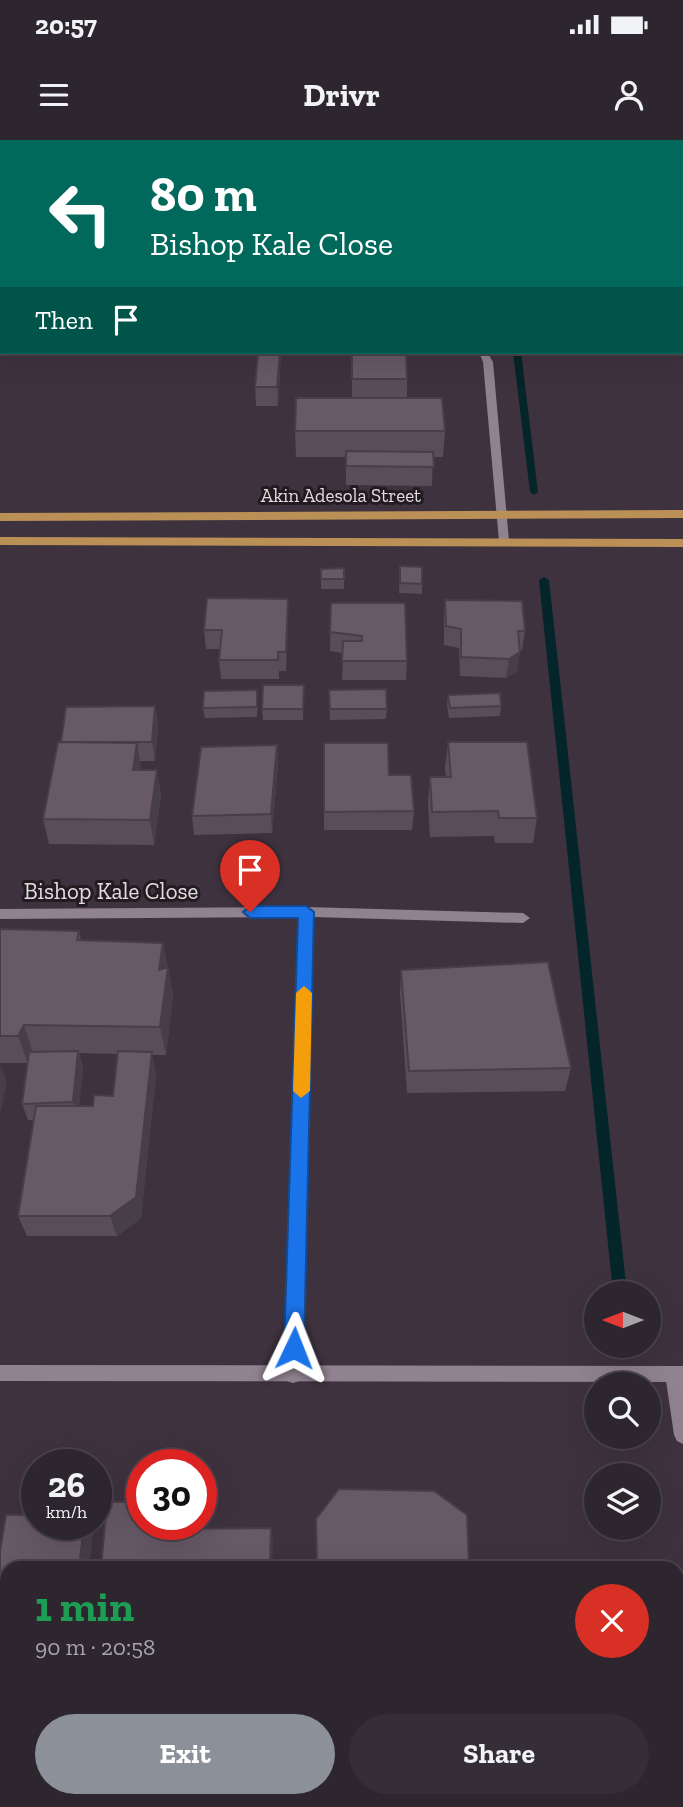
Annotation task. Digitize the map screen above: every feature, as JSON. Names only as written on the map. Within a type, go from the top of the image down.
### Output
[{"type":"main road","name":"Akin Adesola Street","points":[[0,517],[683,514]]},
{"type":"main road","points":[[0,541],[683,542]]},
{"type":"street","points":[[484,354],[488,362],[504,541]]},
{"type":"street","points":[[293,1375],[306,912]]},
{"type":"street","name":"Bishop Kale Close","points":[[0,914],[306,912],[523,918]]},
{"type":"street","points":[[0,1374],[678,1374],[683,1435]]},
{"type":"building","points":[[258,354],[280,354],[277,387],[255,387]]},
{"type":"building","points":[[352,354],[406,354],[407,379],[352,379]]},
{"type":"building","points":[[296,398],[442,398],[445,431],[295,431]]},
{"type":"building","points":[[346,451],[433,452],[434,467],[346,466]]},
{"type":"building","points":[[400,566],[422,567],[422,584],[400,583]]},
{"type":"building","points":[[344,568],[344,579],[321,579],[321,569]]},
{"type":"building","points":[[207,598],[288,599],[286,652],[278,652],[278,660],[219,660],[222,630],[204,630]]},
{"type":"building","points":[[445,600],[522,601],[525,631],[518,631],[520,652],[509,659],[461,657],[461,629],[446,626]]},
{"type":"building","points":[[331,603],[405,603],[407,661],[342,661],[343,641],[362,641],[362,636],[330,632]]},
{"type":"building","points":[[263,685],[304,685],[303,709],[262,709]]},
{"type":"building","points":[[386,689],[387,709],[330,709],[329,690]]},
{"type":"building","points":[[257,690],[257,707],[203,708],[204,691]]},
{"type":"building","points":[[500,693],[501,706],[450,708],[448,695]]},
{"type":"building","points":[[155,706],[152,742],[61,742],[66,707]]},
{"type":"building","points":[[58,742],[137,743],[133,770],[157,770],[150,820],[43,819]]},
{"type":"building","points":[[448,742],[527,742],[537,818],[499,818],[498,811],[432,812],[430,777],[451,777]]},
{"type":"building","points":[[324,743],[388,743],[389,775],[411,775],[414,811],[324,812]]},
{"type":"building","points":[[277,745],[271,814],[192,816],[201,747]]},
{"type":"building","points":[[0,929],[79,931],[77,940],[163,943],[159,970],[168,967],[160,1027],[24,1025],[18,1036],[0,1036]]},
{"type":"building","points":[[548,962],[571,1068],[409,1071],[401,970]]},
{"type":"building","points":[[78,1051],[73,1102],[22,1104],[29,1052]]},
{"type":"building","points":[[118,1051],[152,1052],[136,1197],[110,1216],[18,1216],[36,1106],[93,1106],[94,1095],[113,1096]]},
{"type":"building","points":[[339,1489],[434,1491],[467,1515],[469,1561],[317,1561],[316,1519]]},
{"type":"building","points":[[112,1502],[126,1502],[126,1540],[217,1540],[217,1529],[271,1528],[270,1561],[102,1561],[104,1540],[112,1540]]},
{"type":"building","points":[[6,1515],[21,1515],[21,1540],[82,1540],[80,1561],[0,1561]]},
{"type":"waterway","points":[[517,354],[534,492]]},
{"type":"waterway","points":[[544,580],[619,1281]]},
{"type":"slow traffic","points":[[301,1091],[304,993]]},
{"type":"route","points":[[250,912],[306,912],[294,1348]]}]
